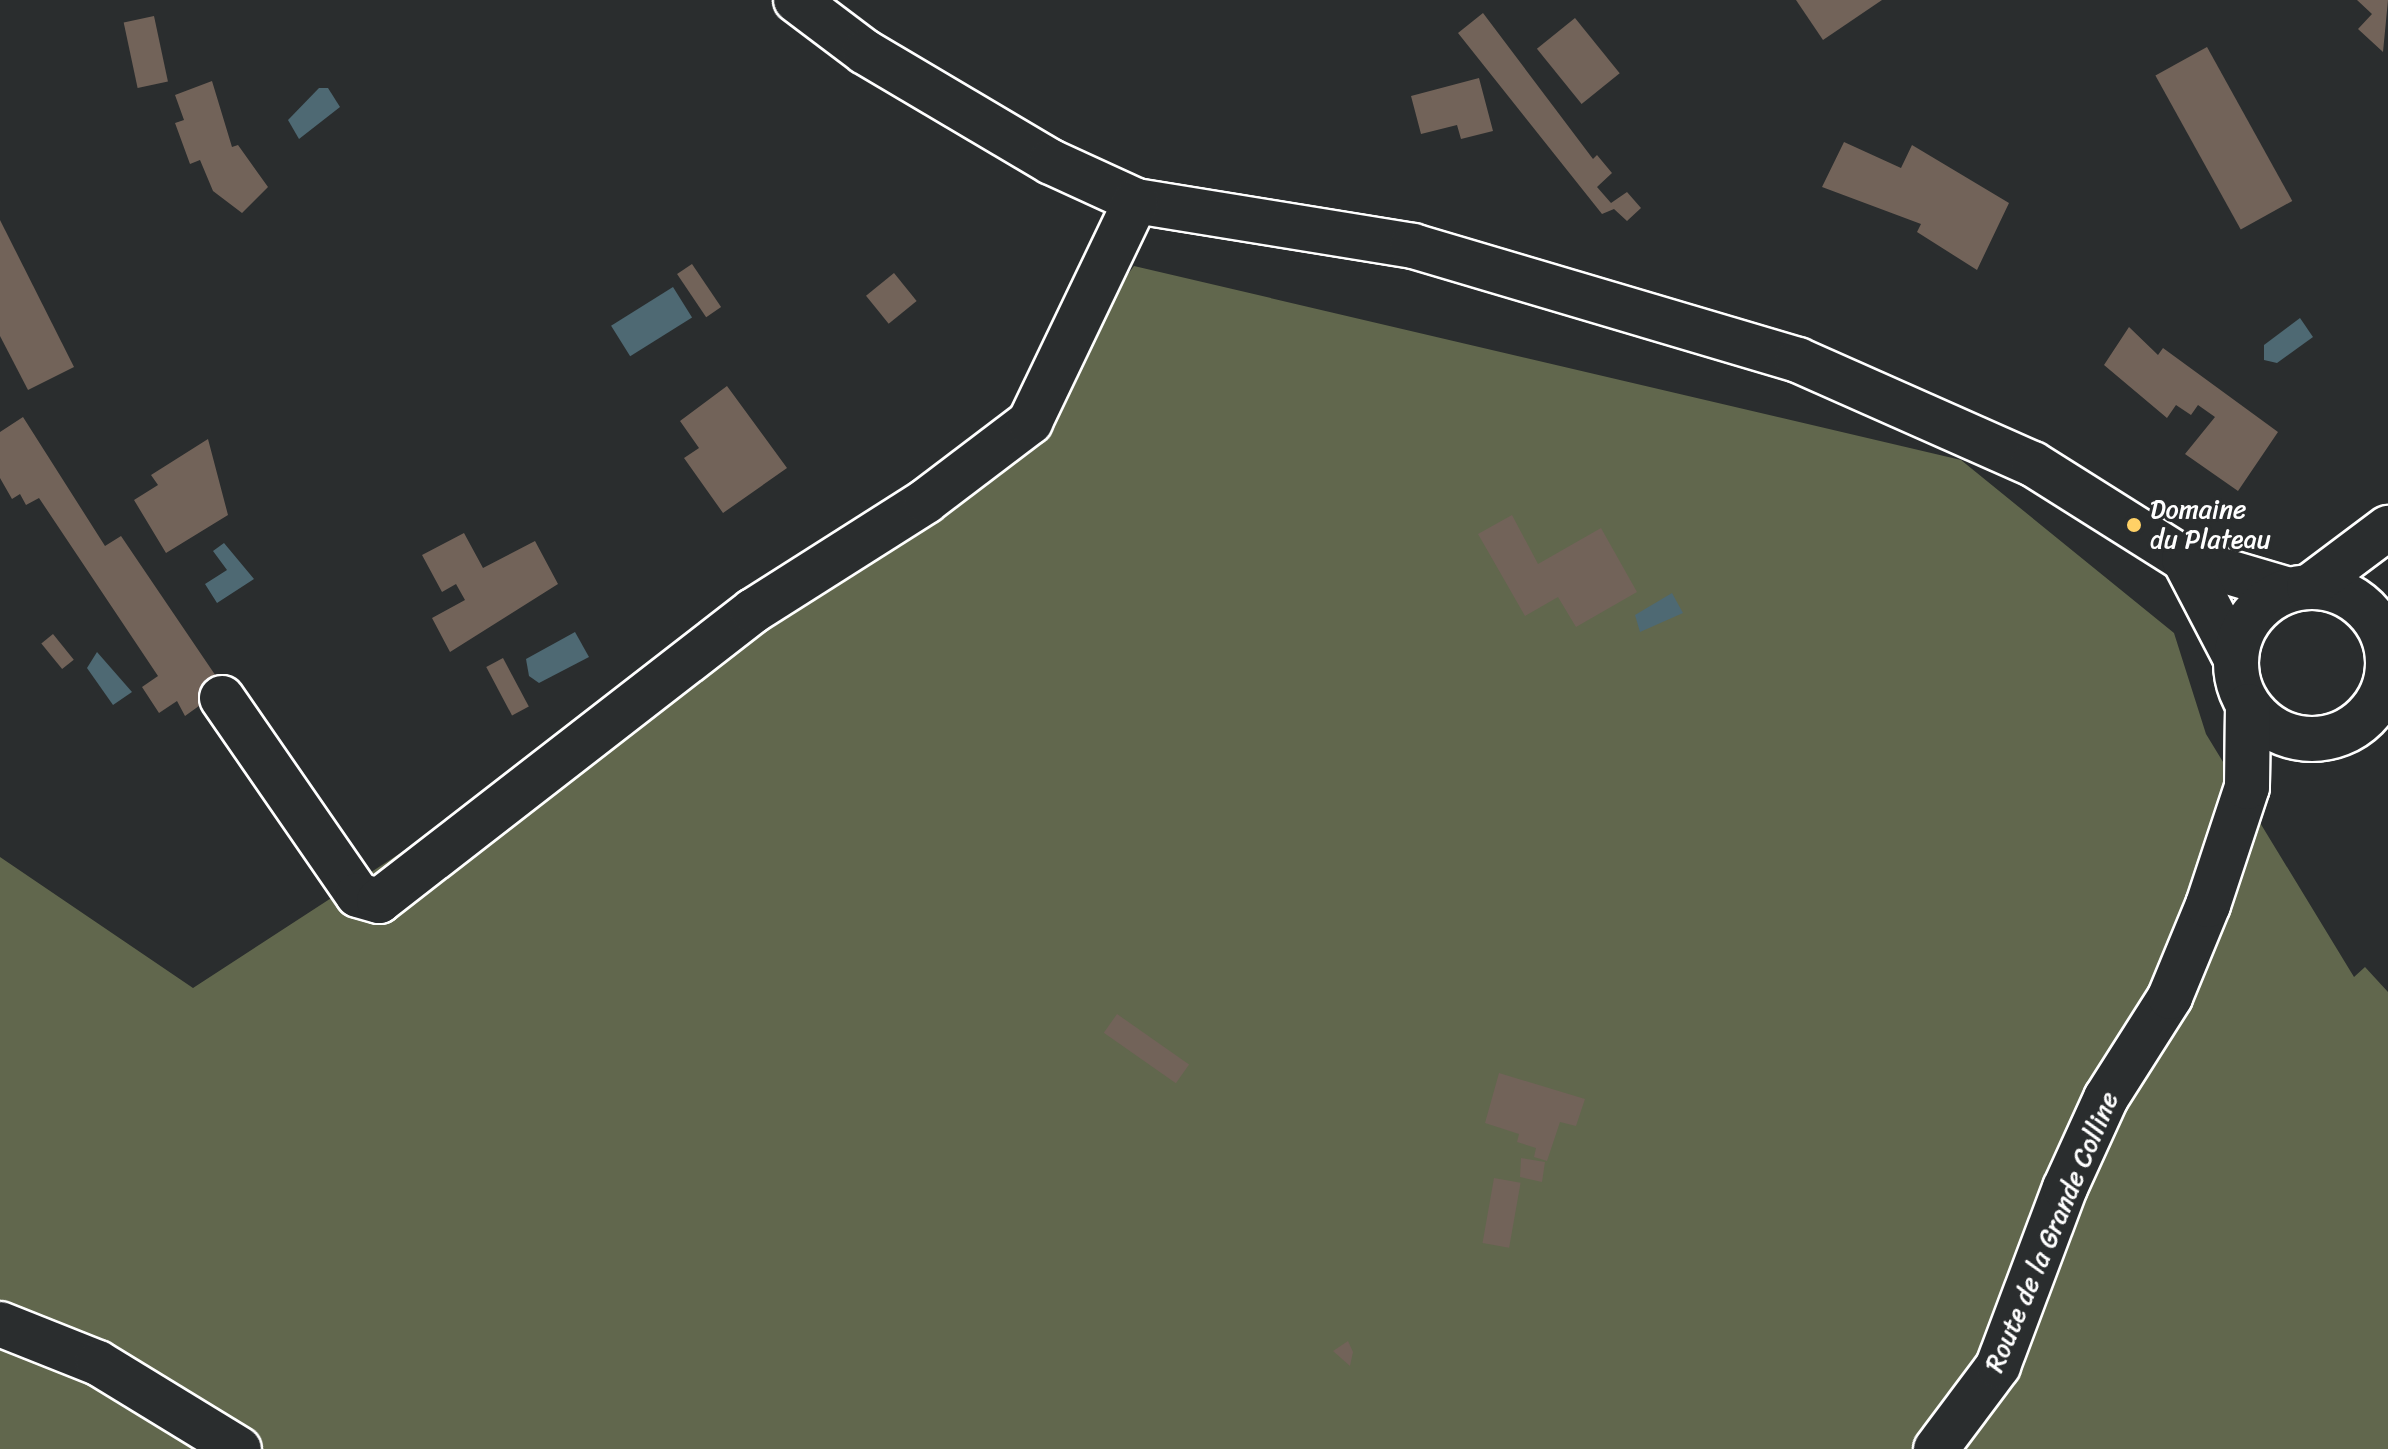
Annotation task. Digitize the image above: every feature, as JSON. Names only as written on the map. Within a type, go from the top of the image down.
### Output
[{"type":"street","points":[[796,0],[865,52],[1038,155],[1136,201],[1413,246],[1798,360],[2033,464],[2184,559],[2299,588],[2382,641]]},
{"type":"street","points":[[222,698],[358,895],[379,901],[753,611],[926,501],[1030,422],[1136,201]]},
{"type":"street","points":[[2184,559],[2235,657],[2248,706],[2288,736],[2320,739],[2370,726],[2369,715],[2382,641],[2379,533]]},
{"type":"street","points":[[2235,657],[2252,615],[2299,588],[2379,533]]},
{"type":"street","name":"Route de la Grande Colline","points":[[2247,787],[2248,706]]},
{"type":"street","name":"Route de la Grande Colline","points":[[1936,1449],[1998,1366],[2106,1098],[2175,984],[2247,787],[2288,736]]},
{"type":"street","points":[[0,1324],[98,1363],[239,1449]]},
{"type":"green space","points":[[1134,266],[1961,460],[2174,633],[2206,734],[2354,977],[2365,967],[2388,992],[2388,1449],[0,1449],[0,857],[193,988],[531,768],[1053,377]]},
{"type":"water","points":[[319,88],[328,88],[340,107],[299,139],[288,120]]},
{"type":"water","points":[[673,287],[692,318],[630,356],[611,326]]},
{"type":"water","points":[[2300,318],[2313,337],[2277,363],[2264,360],[2264,345]]},
{"type":"water","points":[[224,543],[254,579],[217,603],[205,584],[227,570],[213,551]]},
{"type":"water","points":[[1672,593],[1683,613],[1640,632],[1635,615]]},
{"type":"water","points":[[575,632],[589,657],[539,683],[529,676],[526,659]]},
{"type":"water","points":[[97,652],[132,692],[113,705],[87,668]]},
{"type":"building","points":[[1796,0],[1882,0],[1823,40]]},
{"type":"building","points":[[2357,0],[2388,0],[2383,52],[2358,29],[2372,14]]},
{"type":"building","points":[[1483,13],[1593,159],[1597,155],[1612,173],[1597,187],[1611,203],[1627,192],[1641,208],[1627,221],[1614,209],[1602,214],[1458,33]]},
{"type":"building","points":[[154,16],[168,82],[138,88],[124,22]]},
{"type":"building","points":[[1575,18],[1620,73],[1582,104],[1537,49]]},
{"type":"building","points":[[2207,47],[2292,201],[2241,230],[2155,76]]},
{"type":"building","points":[[1479,78],[1493,131],[1461,139],[1457,125],[1421,134],[1411,96]]},
{"type":"building","points":[[212,81],[232,147],[238,145],[268,187],[242,213],[213,191],[200,160],[190,164],[175,123],[184,120],[175,95]]},
{"type":"building","points":[[1844,142],[1901,168],[1912,145],[2009,203],[1977,270],[1917,232],[1921,224],[1822,187]]},
{"type":"building","points":[[0,220],[74,367],[28,390],[0,336]]},
{"type":"building","points":[[692,264],[721,307],[706,317],[677,274]]},
{"type":"building","points":[[894,273],[917,301],[889,324],[866,296]]},
{"type":"building","points":[[2129,327],[2158,355],[2163,348],[2278,432],[2238,491],[2185,454],[2215,417],[2198,405],[2191,415],[2176,405],[2167,418],[2104,365]]},
{"type":"building","points":[[727,386],[787,468],[723,513],[684,458],[699,448],[680,421]]},
{"type":"building","points":[[23,417],[105,546],[121,536],[224,688],[185,716],[177,701],[159,713],[142,687],[158,676],[39,498],[26,505],[20,494],[12,499],[0,478],[0,432]]},
{"type":"building","points":[[208,439],[228,515],[166,553],[134,500],[158,485],[151,475]]},
{"type":"building","points":[[1512,515],[1538,564],[1601,528],[1637,592],[1576,627],[1558,597],[1525,616],[1478,534]]},
{"type":"building","points":[[464,533],[483,568],[535,541],[558,584],[450,652],[432,618],[465,600],[456,584],[442,592],[422,555]]},
{"type":"building","points":[[53,634],[74,660],[62,669],[41,643]]},
{"type":"building","points":[[503,658],[529,707],[512,715],[486,667]]},
{"type":"building","points":[[1117,1014],[1189,1064],[1176,1083],[1104,1033]]},
{"type":"building","points":[[1499,1073],[1585,1099],[1576,1126],[1560,1122],[1547,1161],[1534,1157],[1536,1148],[1517,1142],[1519,1134],[1485,1123]]},
{"type":"building","points":[[1521,1158],[1545,1162],[1542,1182],[1520,1177]]},
{"type":"building","points":[[1494,1178],[1521,1183],[1509,1248],[1483,1243]]},
{"type":"building","points":[[1348,1341],[1353,1352],[1350,1366],[1333,1351]]},
{"type":"place","name":"Domaine du Plateau","points":[[2134,525]]}]
